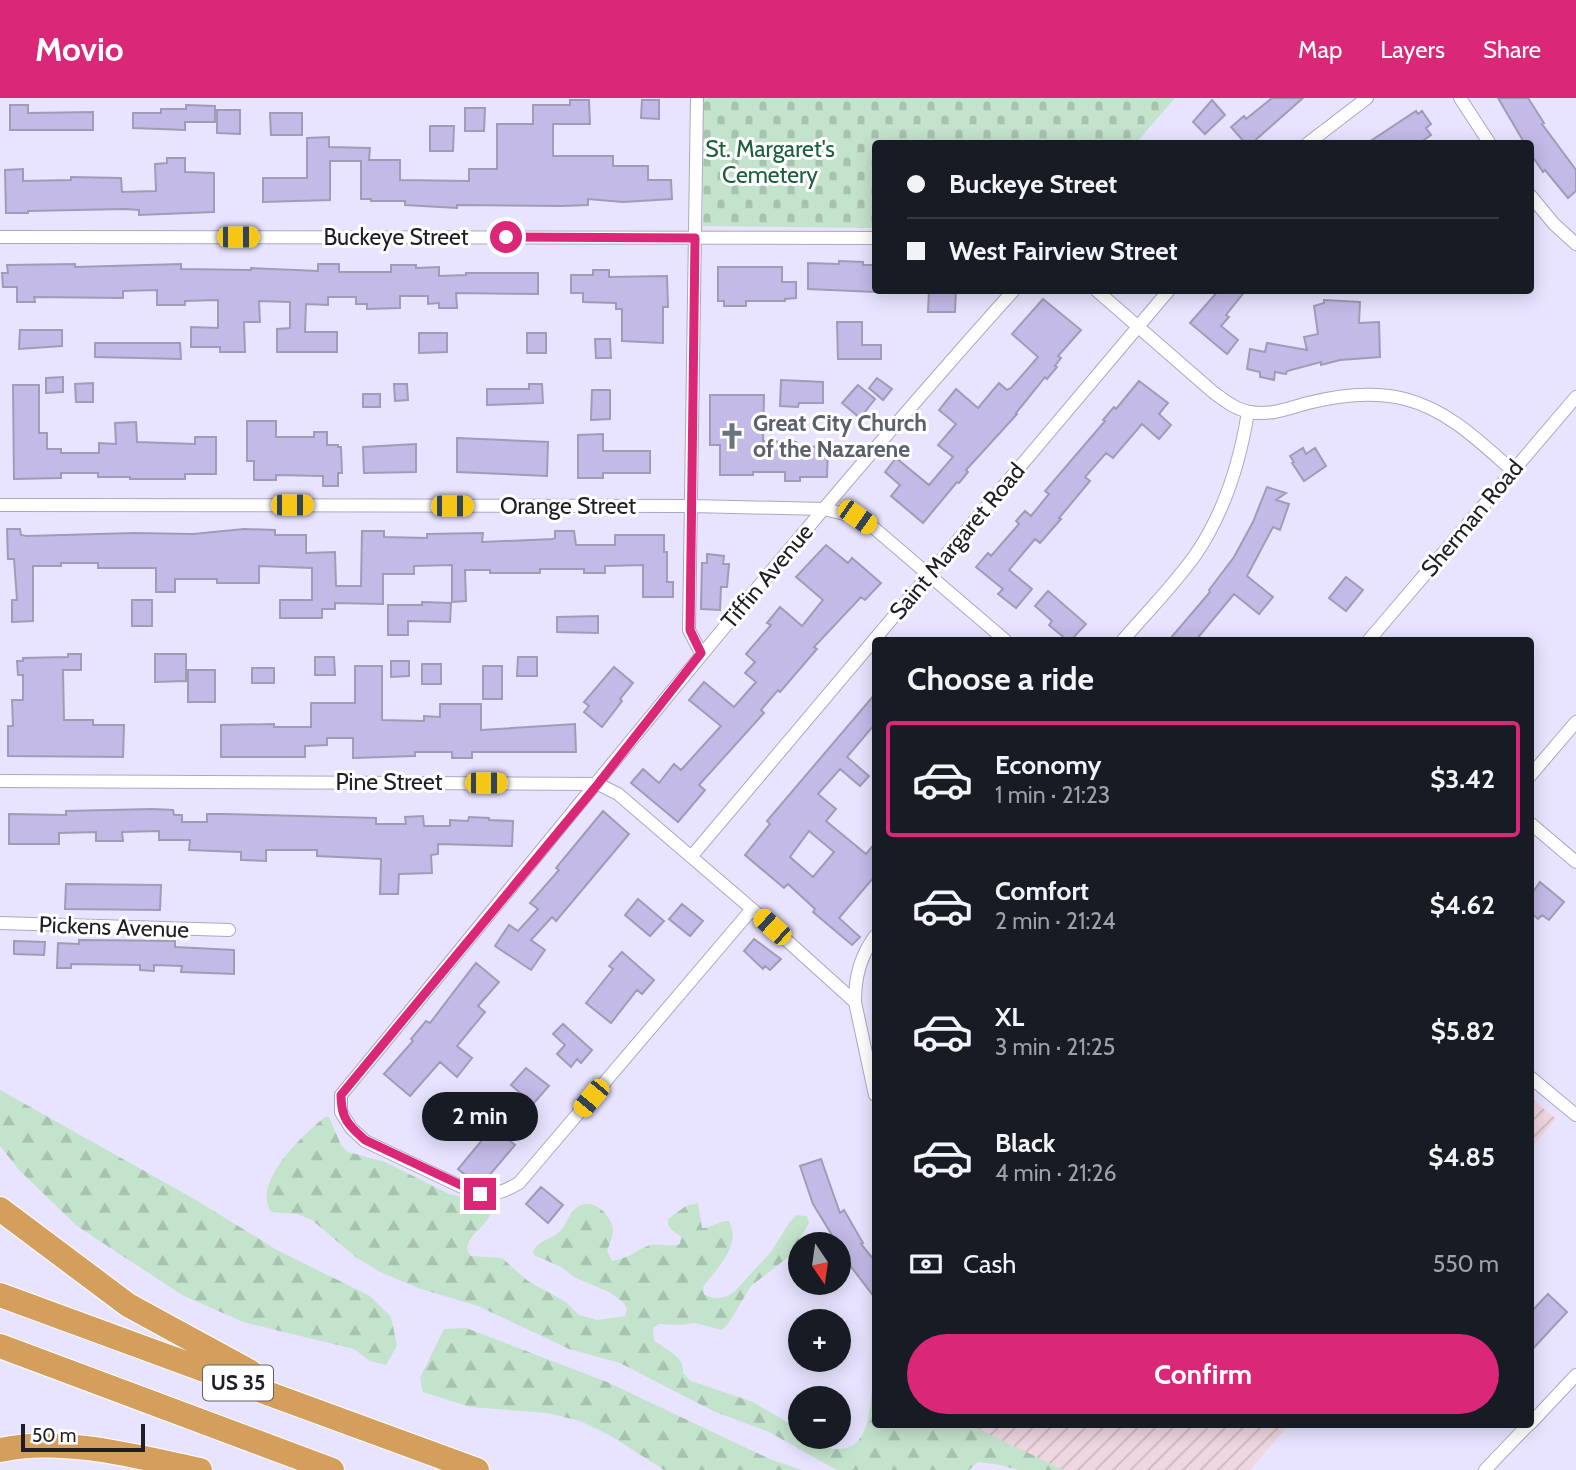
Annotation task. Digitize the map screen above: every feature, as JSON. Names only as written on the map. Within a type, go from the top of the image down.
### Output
[{"type":"highway","points":[[0,1209],[128,1305],[249,1371],[287,1401]]},
{"type":"highway","name":"US 35","points":[[0,1295],[477,1470]]},
{"type":"highway","name":"US 35","points":[[0,1346],[332,1470]]},
{"type":"highway","points":[[0,1450],[25,1444],[116,1451],[200,1470]]},
{"type":"street","points":[[697,98],[690,630],[701,653]]},
{"type":"street","points":[[1312,140],[1367,98]]},
{"type":"street","points":[[1460,98],[1487,140]]},
{"type":"street","points":[[1534,200],[1554,224],[1576,244]]},
{"type":"street","name":"Buckeye Street","points":[[0,237],[872,238]]},
{"type":"street","name":"Tiffin Avenue","points":[[752,909],[519,1183],[501,1194],[480,1194],[464,1188],[365,1140],[351,1128],[341,1112],[341,1095],[598,784],[701,653],[930,384],[1010,294]]},
{"type":"street","points":[[1101,294],[1230,405],[1248,412],[1264,414],[1358,394],[1404,399],[1431,408],[1460,425],[1512,470]]},
{"type":"street","name":"Saint Margaret Road","points":[[876,637],[1166,294]]},
{"type":"street","name":"Sherman Road","points":[[1372,637],[1576,397]]},
{"type":"street","points":[[1126,637],[1195,555],[1206,537],[1235,470],[1248,412]]},
{"type":"street","name":"Orange Street","points":[[0,505],[692,506],[824,509],[857,517],[1001,637]]},
{"type":"street","name":"Saint Margaret Road","points":[[691,857],[872,642]]},
{"type":"street","points":[[1534,771],[1576,722]]},
{"type":"street","name":"Pine Street","points":[[0,781],[598,784]]},
{"type":"street","points":[[598,784],[618,794],[855,1002]]},
{"type":"street","points":[[1534,826],[1576,862]]},
{"type":"street","name":"Pickens Avenue","points":[[0,923],[229,930]]},
{"type":"street","points":[[872,942],[860,964],[855,981],[855,1002],[872,1081]]},
{"type":"street","points":[[1534,1080],[1576,1115]]},
{"type":"street","points":[[1534,1419],[1576,1375]]},
{"type":"street","points":[[1485,1470],[1525,1428]]},
{"type":"shaded area","points":[[1534,1100],[1556,1119],[1534,1144]]},
{"type":"shaded area","points":[[973,1428],[1286,1428],[1250,1470],[1055,1470]]},
{"type":"green space","name":"St. Margaret's Cemetery","points":[[703,98],[1175,98],[1139,140],[872,140],[872,228],[703,226]]},
{"type":"green space","points":[[0,1090],[196,1200],[277,1250],[370,1296],[391,1317],[397,1346],[386,1365],[370,1361],[354,1349],[243,1322],[182,1295],[77,1226],[19,1170],[0,1146]]},
{"type":"green space","points":[[325,1117],[329,1117],[341,1145],[348,1152],[385,1162],[449,1194],[485,1205],[490,1215],[468,1244],[467,1250],[471,1256],[502,1258],[528,1281],[566,1302],[579,1315],[597,1320],[625,1316],[627,1309],[623,1302],[609,1292],[574,1277],[561,1267],[534,1255],[533,1251],[559,1232],[579,1206],[596,1206],[609,1219],[613,1233],[607,1251],[612,1261],[650,1245],[680,1244],[681,1237],[670,1227],[668,1219],[686,1206],[698,1203],[702,1228],[729,1221],[732,1230],[730,1248],[703,1287],[704,1294],[715,1298],[734,1292],[770,1253],[796,1215],[807,1216],[809,1223],[804,1232],[788,1232],[788,1257],[751,1286],[722,1330],[695,1323],[659,1324],[653,1328],[654,1340],[678,1358],[683,1373],[691,1381],[753,1402],[788,1423],[788,1443],[771,1433],[713,1411],[620,1363],[569,1349],[478,1306],[421,1289],[382,1273],[357,1258],[312,1220],[297,1214],[271,1212],[267,1200],[268,1187],[274,1173],[293,1147]]},
{"type":"green space","points":[[466,1328],[607,1382],[772,1460],[802,1470],[664,1470],[611,1436],[580,1421],[548,1413],[470,1407],[423,1392],[420,1378],[444,1329]]},
{"type":"green space","points":[[872,1388],[872,1428],[976,1428],[1064,1470],[1018,1470],[978,1462],[969,1470],[836,1470],[799,1449],[851,1449],[851,1445],[858,1441],[864,1431]]},
{"type":"building","points":[[1272,98],[1303,98],[1256,140],[1242,140],[1231,127],[1244,116],[1246,119]]},
{"type":"building","points":[[1498,98],[1528,98],[1544,123],[1542,124],[1576,170],[1576,191],[1568,198],[1534,159],[1534,140],[1523,140]]},
{"type":"building","points":[[570,100],[589,100],[590,124],[553,124],[553,156],[613,156],[613,166],[648,166],[648,180],[671,180],[672,199],[623,202],[588,199],[588,205],[561,206],[457,205],[457,208],[405,205],[405,201],[361,199],[361,161],[330,161],[330,200],[263,202],[263,178],[307,178],[307,138],[329,137],[329,147],[370,148],[369,160],[400,160],[400,180],[469,181],[469,169],[497,169],[497,124],[533,124],[533,105],[570,105]]},
{"type":"building","points":[[642,100],[659,100],[659,119],[641,118]]},
{"type":"building","points":[[1212,100],[1225,115],[1205,134],[1193,122]]},
{"type":"building","points":[[10,105],[28,105],[28,113],[93,112],[93,130],[10,130]]},
{"type":"building","points":[[186,105],[215,106],[215,122],[185,122],[185,130],[133,128],[133,113],[161,113],[161,109],[186,109]]},
{"type":"building","points":[[465,108],[485,108],[484,131],[465,131]]},
{"type":"building","points":[[217,110],[240,110],[240,134],[217,133]]},
{"type":"building","points":[[1416,111],[1418,114],[1422,111],[1431,124],[1426,128],[1431,135],[1424,140],[1372,140]]},
{"type":"building","points":[[270,113],[302,113],[302,135],[271,135]]},
{"type":"building","points":[[430,126],[454,126],[453,151],[430,151]]},
{"type":"building","points":[[167,158],[185,158],[185,172],[214,173],[214,212],[139,215],[139,210],[124,209],[6,213],[5,170],[23,169],[23,181],[71,180],[71,177],[121,178],[122,192],[156,191],[155,164],[167,163]]},
{"type":"building","points":[[839,261],[872,265],[872,292],[808,289],[808,263],[839,264]]},
{"type":"building","points":[[75,264],[75,267],[181,264],[181,269],[318,271],[318,264],[339,264],[339,272],[391,272],[391,265],[416,265],[416,268],[439,267],[439,276],[466,273],[538,273],[538,294],[456,293],[457,308],[439,308],[439,303],[428,304],[428,296],[400,296],[400,308],[367,309],[367,304],[356,304],[356,297],[328,297],[328,305],[306,304],[305,332],[337,332],[337,352],[277,352],[277,329],[290,328],[290,302],[259,301],[260,322],[244,322],[245,352],[220,352],[220,347],[191,347],[191,327],[218,328],[218,300],[185,301],[185,305],[157,305],[157,290],[123,291],[123,298],[34,297],[35,302],[17,302],[17,287],[3,287],[2,273],[8,273],[7,265]]},
{"type":"building","points":[[718,267],[782,267],[782,282],[796,282],[796,298],[785,301],[746,301],[746,306],[724,306],[724,301],[718,301]]},
{"type":"building","points":[[593,270],[609,270],[609,277],[667,276],[668,307],[663,307],[663,343],[622,341],[622,309],[616,309],[616,303],[583,302],[583,293],[571,293],[571,275],[593,275]]},
{"type":"building","points":[[929,294],[956,294],[955,312],[928,312]]},
{"type":"building","points":[[1215,294],[1243,294],[1221,326],[1238,340],[1227,354],[1190,323]]},
{"type":"building","points":[[1043,299],[1081,330],[1058,356],[1061,358],[1055,366],[1057,367],[1047,379],[1045,377],[1017,414],[923,523],[891,496],[900,485],[885,472],[896,458],[929,485],[953,457],[938,445],[956,424],[939,410],[956,389],[978,408],[999,383],[1007,390],[1011,388],[1038,357],[1012,334]]},
{"type":"building","points":[[1324,300],[1360,302],[1359,323],[1379,322],[1380,357],[1340,360],[1321,365],[1321,362],[1287,371],[1286,374],[1275,372],[1274,380],[1260,377],[1260,372],[1247,369],[1250,349],[1265,352],[1267,343],[1307,350],[1304,337],[1318,334],[1314,306],[1324,303]]},
{"type":"building","points":[[837,322],[862,322],[862,345],[881,345],[881,359],[838,359]]},
{"type":"building","points":[[20,330],[62,330],[62,346],[19,349]]},
{"type":"building","points":[[419,333],[447,333],[447,352],[419,353]]},
{"type":"building","points":[[527,333],[546,333],[546,353],[527,353]]},
{"type":"building","points":[[595,339],[610,339],[611,358],[596,358]]},
{"type":"building","points":[[95,343],[180,343],[181,359],[95,357]]},
{"type":"building","points":[[63,377],[63,392],[46,393],[46,378]]},
{"type":"building","points":[[877,378],[892,389],[883,400],[869,388]]},
{"type":"building","points":[[781,380],[823,382],[823,403],[799,403],[798,407],[780,406]]},
{"type":"building","points":[[1139,381],[1168,403],[1159,414],[1171,425],[1159,439],[1142,424],[1113,458],[1106,453],[1085,477],[1090,481],[1059,518],[1061,519],[1040,543],[1035,539],[1009,570],[1032,589],[1016,608],[998,594],[1003,589],[976,567],[988,553],[991,556],[1019,524],[1016,521],[1025,511],[1031,516],[1049,494],[1045,491],[1114,407],[1116,409]]},
{"type":"building","points":[[93,383],[93,402],[76,402],[75,384]]},
{"type":"building","points":[[394,384],[407,384],[408,400],[395,401]]},
{"type":"building","points":[[529,384],[542,384],[543,403],[487,405],[487,389],[529,389]]},
{"type":"building","points":[[13,385],[39,385],[39,433],[47,433],[47,449],[61,449],[61,453],[99,453],[99,443],[116,444],[115,423],[136,422],[137,442],[195,444],[195,437],[216,437],[216,474],[185,474],[185,479],[130,479],[98,477],[98,473],[61,473],[61,478],[14,479]]},
{"type":"building","points":[[858,385],[875,399],[860,418],[842,403]]},
{"type":"building","points":[[592,390],[610,390],[610,419],[591,420]]},
{"type":"building","points":[[363,394],[380,394],[380,407],[363,407]]},
{"type":"building","points":[[710,395],[764,395],[763,441],[828,447],[827,477],[800,477],[800,481],[785,481],[785,472],[720,475],[720,445],[710,445]]},
{"type":"building","points":[[247,421],[276,421],[276,437],[314,437],[314,432],[327,432],[327,445],[341,447],[342,473],[338,473],[338,486],[323,486],[323,476],[276,475],[276,480],[254,480],[254,461],[247,461]]},
{"type":"building","points":[[603,434],[603,451],[650,451],[650,473],[603,473],[603,478],[578,478],[578,435]]},
{"type":"building","points":[[457,438],[548,442],[547,476],[457,472]]},
{"type":"building","points":[[416,444],[416,472],[364,473],[363,447]]},
{"type":"building","points":[[1303,448],[1306,454],[1315,448],[1326,466],[1304,481],[1290,456]]},
{"type":"building","points":[[1267,487],[1286,493],[1276,500],[1289,504],[1280,530],[1273,527],[1247,576],[1273,597],[1259,614],[1234,594],[1198,637],[1172,637],[1210,592],[1234,557],[1253,522]]},
{"type":"building","points":[[7,529],[20,529],[21,535],[27,536],[193,534],[244,529],[275,530],[275,535],[306,535],[306,553],[335,552],[336,586],[361,586],[362,531],[384,531],[384,537],[427,538],[427,534],[483,533],[482,542],[553,539],[555,531],[574,531],[576,545],[615,545],[615,535],[664,535],[667,582],[673,582],[673,597],[643,597],[643,565],[605,566],[605,573],[584,573],[584,569],[540,569],[540,573],[465,570],[466,601],[452,602],[452,565],[414,566],[414,574],[383,574],[383,604],[335,603],[335,609],[322,609],[322,618],[280,618],[280,600],[312,600],[312,568],[259,566],[259,583],[175,579],[175,592],[156,592],[156,568],[98,568],[98,563],[61,563],[61,566],[33,566],[33,621],[12,622],[12,600],[17,600],[14,559],[8,559]]},
{"type":"building","points":[[826,545],[848,563],[852,558],[881,583],[865,600],[861,597],[814,647],[817,649],[761,710],[764,713],[699,785],[705,790],[678,822],[631,783],[643,769],[659,783],[674,764],[681,770],[721,726],[689,700],[704,682],[734,707],[756,682],[745,673],[755,662],[746,654],[771,625],[767,623],[780,607],[802,626],[823,600],[796,577]]},
{"type":"building","points":[[707,554],[724,556],[723,564],[729,564],[727,587],[721,587],[720,610],[701,609],[702,563],[707,563]]},
{"type":"building","points":[[1346,577],[1363,590],[1346,611],[1329,598]]},
{"type":"building","points":[[1048,591],[1086,624],[1074,637],[1063,637],[1049,625],[1052,621],[1035,606]]},
{"type":"building","points":[[132,600],[152,600],[152,626],[132,626]]},
{"type":"building","points":[[422,602],[451,603],[450,622],[408,621],[408,635],[388,635],[388,605],[422,605]]},
{"type":"building","points":[[598,616],[598,633],[557,632],[557,617]]},
{"type":"building","points":[[68,654],[81,654],[81,670],[63,670],[64,720],[93,720],[93,725],[124,725],[123,757],[8,756],[8,726],[13,726],[12,700],[23,700],[23,675],[18,675],[17,661],[23,661],[23,658],[68,657]]},
{"type":"building","points":[[155,654],[186,654],[186,681],[155,682]]},
{"type":"building","points":[[315,657],[334,657],[335,675],[315,675]]},
{"type":"building","points":[[518,657],[537,657],[537,676],[517,676]]},
{"type":"building","points":[[391,661],[409,661],[409,676],[391,677]]},
{"type":"building","points":[[422,664],[441,664],[441,684],[422,684]]},
{"type":"building","points":[[355,666],[382,666],[382,720],[424,721],[424,716],[440,717],[440,704],[481,704],[481,730],[575,724],[576,752],[472,752],[472,758],[452,758],[452,752],[415,752],[415,756],[353,758],[353,738],[327,738],[327,745],[305,746],[305,757],[221,757],[221,725],[274,724],[274,727],[311,727],[311,703],[355,703]]},
{"type":"building","points":[[483,666],[502,666],[502,699],[483,699]]},
{"type":"building","points":[[614,667],[633,683],[602,727],[584,712],[589,706],[584,702]]},
{"type":"building","points":[[252,668],[274,668],[274,683],[252,683]]},
{"type":"building","points":[[188,670],[215,670],[215,702],[188,702]]},
{"type":"building","points":[[872,698],[872,728],[847,757],[869,776],[860,786],[840,769],[818,794],[836,809],[826,821],[866,854],[872,847],[872,880],[839,918],[860,937],[852,945],[813,912],[815,909],[788,884],[784,888],[745,855],[770,824],[767,821]],"holes":[[[809,831],[834,852],[813,877],[790,857]]]},
{"type":"building","points":[[173,810],[174,815],[182,815],[182,822],[207,822],[207,814],[376,818],[376,824],[406,824],[405,817],[423,816],[424,826],[450,826],[450,820],[468,821],[469,817],[489,818],[513,821],[512,846],[438,844],[438,854],[431,855],[432,873],[399,874],[398,894],[380,894],[381,859],[317,856],[317,850],[266,850],[266,861],[241,860],[241,852],[189,850],[190,840],[159,840],[159,831],[122,832],[123,841],[96,841],[96,832],[59,833],[59,844],[9,844],[9,814],[66,815],[66,811]]},
{"type":"building","points":[[603,811],[629,834],[556,921],[552,917],[531,940],[545,950],[531,970],[495,946],[509,925],[518,931],[538,909],[530,903],[559,870],[556,868]]},
{"type":"building","points":[[1540,882],[1564,902],[1549,920],[1542,915],[1538,919],[1534,916],[1534,890]]},
{"type":"building","points":[[66,884],[161,885],[160,910],[65,909]]},
{"type":"building","points":[[638,899],[664,921],[650,936],[625,915]]},
{"type":"building","points":[[682,904],[703,921],[690,936],[669,919]]},
{"type":"building","points":[[754,939],[781,959],[770,970],[765,966],[763,969],[744,951]]},
{"type":"building","points":[[79,940],[175,941],[175,947],[234,950],[234,974],[181,972],[182,966],[154,965],[154,971],[140,970],[140,965],[71,964],[71,968],[57,968],[58,943],[79,944]]},
{"type":"building","points":[[14,941],[45,942],[44,955],[14,954]]},
{"type":"building","points":[[622,952],[654,980],[642,994],[637,990],[611,1023],[586,1003],[613,969],[609,966]]},
{"type":"building","points":[[476,963],[499,982],[478,1006],[485,1012],[457,1046],[472,1058],[457,1077],[440,1062],[410,1096],[384,1074],[413,1041],[411,1039],[426,1021],[430,1023]]},
{"type":"building","points":[[563,1024],[592,1050],[581,1063],[577,1059],[571,1067],[557,1054],[565,1045],[553,1034]]},
{"type":"building","points":[[526,1068],[549,1086],[533,1104],[511,1085]]},
{"type":"building","points":[[493,1127],[515,1145],[482,1184],[474,1182],[458,1169]]},
{"type":"building","points":[[821,1159],[840,1213],[844,1210],[863,1243],[861,1244],[872,1257],[872,1294],[851,1266],[851,1232],[830,1232],[813,1204],[800,1166]]},
{"type":"building","points":[[541,1187],[563,1205],[548,1223],[526,1204]]},
{"type":"building","points":[[1548,1294],[1567,1312],[1534,1348],[1534,1309]]},
{"type":"place","name":"Great City Church of the Nazarene","points":[[732,436]]},
{"type":"route","points":[[480,1194],[365,1140],[351,1128],[341,1112],[341,1095],[598,784],[701,653],[690,630],[695,238],[506,237]]}]
